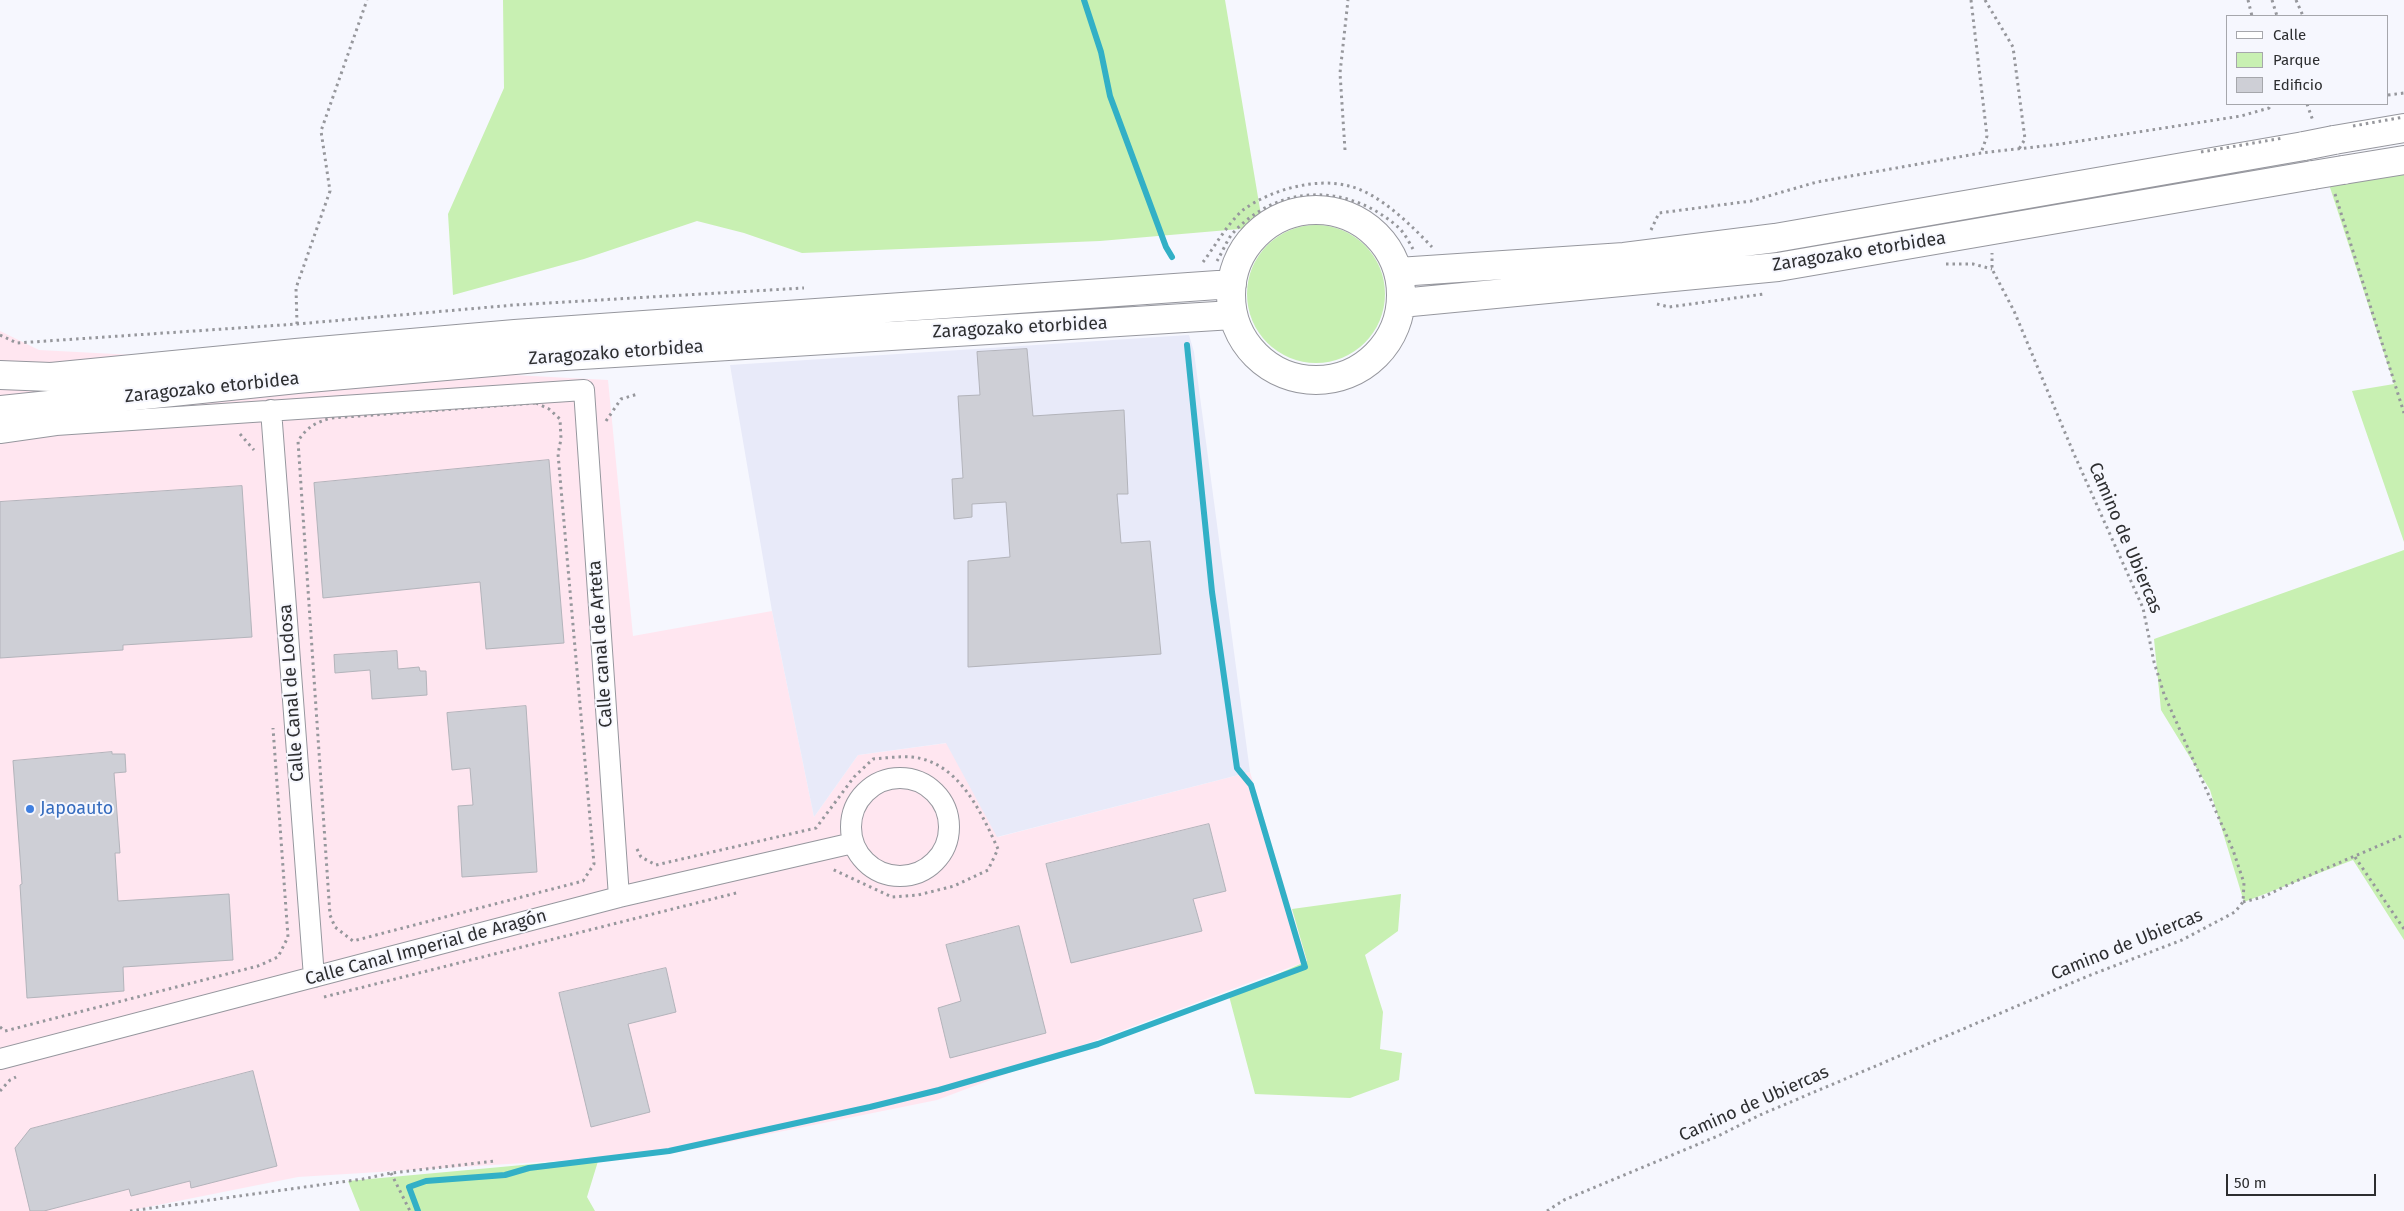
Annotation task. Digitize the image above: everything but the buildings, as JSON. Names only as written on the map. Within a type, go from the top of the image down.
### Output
[{"type":"main road","name":"Zaragozako etorbidea","points":[[1398,272],[1640,243],[1775,238],[2316,134],[2404,128]]},
{"type":"main road","name":"Zaragozako etorbidea","points":[[1401,303],[1778,267],[2404,160]]},
{"type":"main road","points":[[1323,210],[1348,216],[1370,229],[1388,248],[1398,272],[1401,303],[1395,326],[1383,347],[1359,368],[1345,375],[1322,380],[1298,379],[1269,366],[1256,356],[1242,337],[1233,315],[1222,276],[1239,259],[1253,238],[1273,221],[1297,212],[1323,210]]},
{"type":"main road","name":"Zaragozako etorbidea","points":[[0,375],[50,377],[515,334],[1222,276]]},
{"type":"main road","name":"Zaragozako etorbidea","points":[[0,410],[297,379],[549,357],[1233,315]]},
{"type":"street","name":"Calle canal de Arteta","points":[[270,410],[584,390],[619,897]]},
{"type":"street","points":[[0,434],[56,425],[270,410]]},
{"type":"street","name":"Calle Canal de Lodosa","points":[[270,410],[314,977]]},
{"type":"street","points":[[898,778],[916,780],[932,789],[944,803],[950,821],[948,839],[941,856],[928,868],[911,876],[893,876],[876,871],[862,859],[853,843],[851,825],[855,807],[865,792],[881,782],[898,778]]},
{"type":"street","name":"Calle Canal Imperial de Aragón","points":[[0,1059],[619,897],[853,843]]},
{"type":"path","points":[[296,353],[296,288],[330,190],[321,131],[367,0]]},
{"type":"path","points":[[1345,150],[1340,73],[1348,0]]},
{"type":"path","points":[[1970,0],[1987,136],[1981,153]]},
{"type":"path","points":[[1985,0],[2013,47],[2025,139],[2019,150]]},
{"type":"path","points":[[2248,0],[2252,15]]},
{"type":"path","points":[[2272,0],[2277,15]]},
{"type":"path","points":[[2296,0],[2303,15]]},
{"type":"path","points":[[2389,95],[2404,93]]},
{"type":"path","points":[[1640,243],[1651,230],[1659,213],[1751,201],[1817,182],[1981,153],[2019,150],[2241,116],[2270,108],[2271,105]]},
{"type":"path","points":[[1194,264],[1203,262],[1223,233],[1242,211],[1262,198],[1306,185],[1350,186],[1383,203],[1411,225],[1432,248],[1442,247]]},
{"type":"path","points":[[1222,276],[1232,235],[1260,210],[1295,196],[1333,194],[1369,205],[1399,228],[1415,251]]},
{"type":"path","points":[[2337,200],[2404,413]]},
{"type":"path","points":[[1640,243],[1651,230],[1658,229]]},
{"type":"path","name":"Camino de Ubiercas","points":[[1547,1211],[1564,1200],[1718,1136],[1768,1111],[2088,976],[2182,940],[2235,912],[2243,902],[2244,883],[2233,850],[2164,694],[2154,662],[2143,608],[2074,454],[2014,311],[1992,269],[1992,230]]},
{"type":"path","points":[[0,335],[17,343],[297,324],[514,305],[814,288]]},
{"type":"path","points":[[536,403],[549,409],[560,419],[561,439],[558,454],[594,864],[582,881],[353,941],[335,927],[330,915],[298,462],[298,441],[304,430],[317,422],[332,418],[536,403]]},
{"type":"path","points":[[0,1027],[5,1031],[268,964],[278,957],[288,937],[272,721]]},
{"type":"path","points":[[2243,902],[2263,897],[2404,835]]},
{"type":"path","points":[[2355,857],[2404,930]]},
{"type":"path","points":[[130,1211],[363,1179],[391,1173],[495,1161]]},
{"type":"path","points":[[391,1173],[410,1211]]},
{"type":"shaded area","points":[[0,331],[39,350],[608,380],[633,636],[772,611],[814,817],[858,755],[947,743],[998,837],[1250,772],[1307,961],[937,1100],[670,1154],[298,1177],[128,1211],[0,1211]]},
{"type":"shaded area","points":[[1189,335],[1194,352],[1250,772],[997,837],[946,743],[858,755],[814,817],[772,611],[730,365]]},
{"type":"green space","points":[[503,0],[1225,0],[1263,227],[1100,241],[802,253],[744,233],[697,221],[584,259],[453,295],[448,214],[504,88]]},
{"type":"green space","points":[[2404,150],[2404,542],[2352,391],[2394,384],[2322,163]]},
{"type":"green space","points":[[1316,225],[1342,230],[1354,236],[1365,245],[1374,256],[1380,268],[1385,294],[1380,320],[1374,332],[1365,343],[1354,352],[1342,358],[1316,363],[1290,358],[1278,352],[1267,343],[1258,332],[1252,320],[1247,294],[1252,268],[1258,256],[1267,245],[1278,236],[1290,230]]},
{"type":"green space","points":[[2404,550],[2404,940],[2353,860],[2244,902],[2210,790],[2161,710],[2154,639]]},
{"type":"green space","points":[[1401,894],[1398,931],[1365,955],[1383,1012],[1380,1049],[1402,1053],[1399,1080],[1350,1098],[1255,1094],[1229,996],[1307,961],[1292,909]]},
{"type":"green space","points":[[599,1158],[587,1197],[595,1211],[360,1211],[348,1181]]},
{"type":"waterway","points":[[1084,0],[1101,52],[1110,96],[1166,247],[1172,257]]},
{"type":"waterway","points":[[418,1211],[409,1187],[426,1181],[505,1175],[529,1168],[669,1151],[870,1107],[939,1090],[1098,1044],[1305,967],[1251,785],[1237,768],[1212,592],[1187,345]]},
{"type":"place","name":"Japoauto","points":[[30,809]]}]
